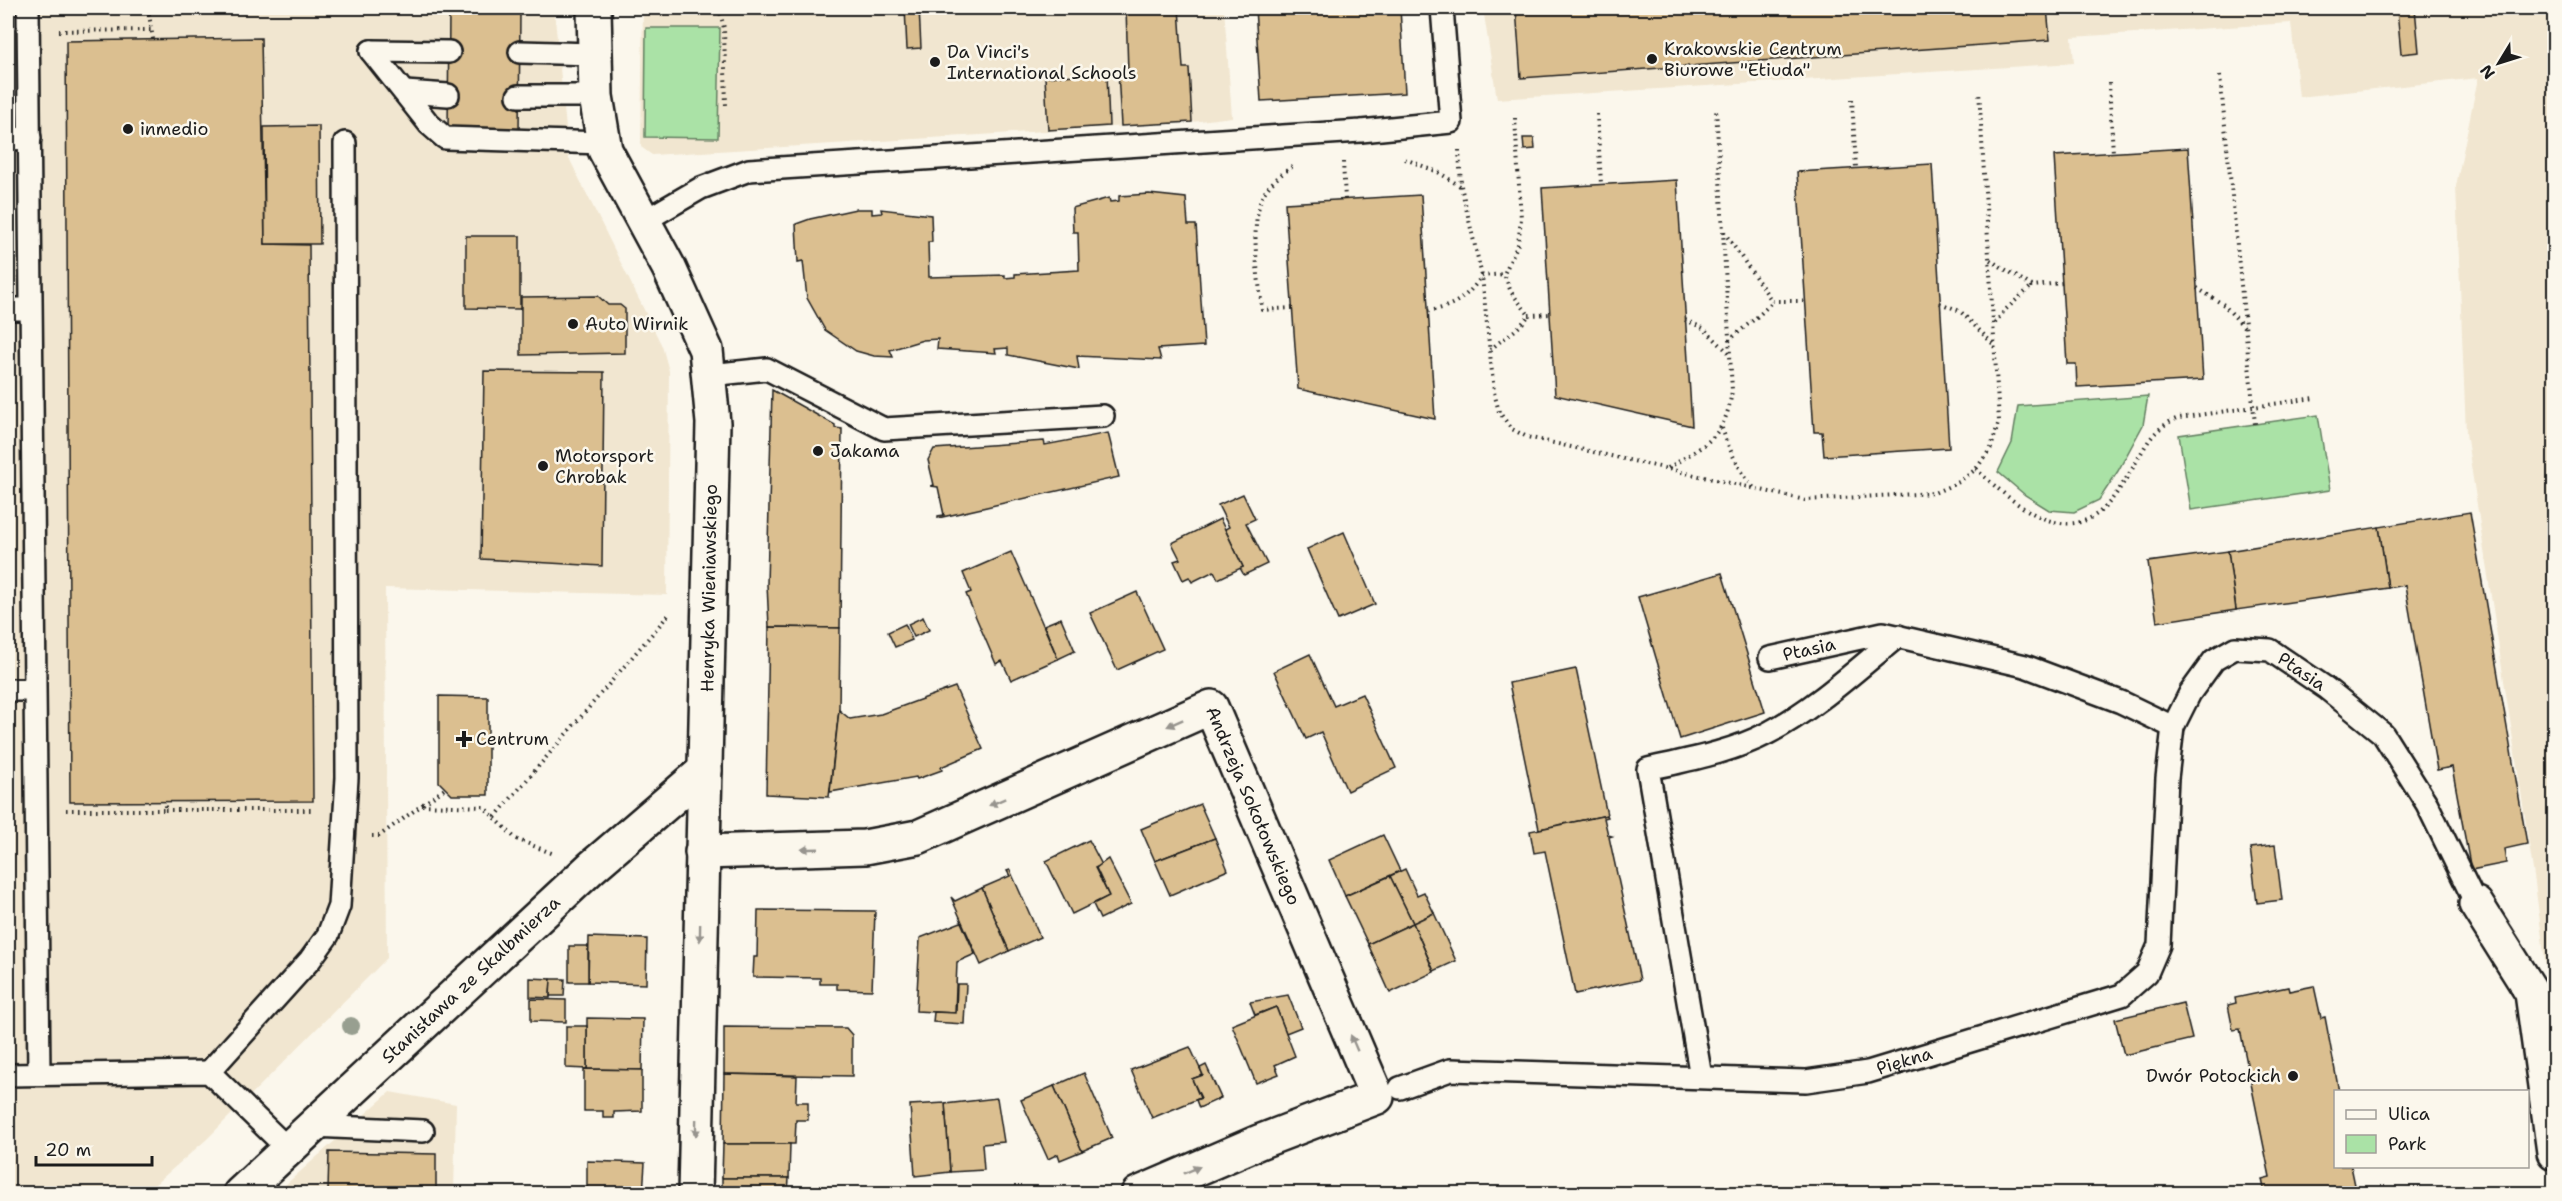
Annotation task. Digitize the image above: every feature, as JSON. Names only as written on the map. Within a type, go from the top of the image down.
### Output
[{"type":"street","name":"Henryka Wieniawskiego","points":[[594,8],[596,96],[603,143],[669,268],[706,350],[710,375],[713,423],[695,1194]]},
{"type":"street","name":"Andrzeja Sokołowskiego","points":[[702,852],[865,847],[918,837],[1211,707],[1377,1097],[1258,1142],[1138,1194]]},
{"type":"street","name":"Stanisława ze Skalbmierza","points":[[240,1194],[592,867],[705,770]]},
{"type":"street","name":"Ptasia","points":[[2476,903],[2532,993],[2554,1152]]},
{"type":"lane","points":[[28,8],[39,1074]]},
{"type":"lane","points":[[644,221],[701,188],[749,170],[1361,131],[1450,122],[1442,8]]},
{"type":"lane","points":[[449,52],[371,51],[429,124],[445,138],[603,143]]},
{"type":"lane","points":[[520,52],[594,54]]},
{"type":"lane","points":[[405,92],[448,95]]},
{"type":"lane","points":[[519,96],[596,96]]},
{"type":"lane","points":[[8,139],[30,138]]},
{"type":"lane","points":[[209,1072],[310,960],[328,935],[339,906],[345,835],[345,142]]},
{"type":"lane","points":[[8,309],[30,309]]},
{"type":"lane","points":[[710,375],[768,369],[884,429],[1103,416]]},
{"type":"lane","name":"Ptasia","points":[[1770,658],[1883,633],[2025,666],[2121,702],[2173,728],[2190,693],[2214,660],[2235,648],[2270,650],[2326,688],[2383,734],[2427,804],[2476,903]]},
{"type":"lane","points":[[1701,1077],[1648,769],[1700,757],[1767,734],[1805,710],[1898,636]]},
{"type":"lane","points":[[8,690],[34,690]]},
{"type":"lane","name":"Piękna","points":[[1400,1088],[1450,1070],[1806,1081],[1868,1072],[2122,995],[2147,973],[2158,945],[2167,778],[2173,728]]},
{"type":"lane","points":[[8,1075],[209,1072],[288,1149]]},
{"type":"lane","points":[[313,1126],[423,1131]]},
{"type":"path","points":[[148,8],[153,39]]},
{"type":"path","points":[[719,8],[724,28],[726,106]]},
{"type":"path","points":[[55,31],[151,30]]},
{"type":"path","points":[[2220,76],[2254,424]]},
{"type":"path","points":[[2109,83],[2113,153]]},
{"type":"path","points":[[1450,122],[1458,144],[1461,186],[1482,276],[1494,393],[1499,412],[1512,429],[1527,437],[1805,500],[1934,493],[1959,482],[1976,469],[1991,448],[1999,421],[1979,91]]},
{"type":"path","points":[[1852,99],[1856,168]]},
{"type":"path","points":[[1667,469],[1700,448],[1722,428],[1729,411],[1732,390],[1716,108]]},
{"type":"path","points":[[1597,114],[1601,184]]},
{"type":"path","points":[[1515,118],[1521,219],[1518,244],[1504,274],[1511,292],[1529,315]]},
{"type":"path","points":[[1333,159],[1353,158]]},
{"type":"path","points":[[1402,158],[1438,172],[1461,186]]},
{"type":"path","points":[[1343,159],[1345,200]]},
{"type":"path","points":[[1292,308],[1262,310],[1256,227],[1262,196],[1283,173],[1293,167]]},
{"type":"path","points":[[1724,231],[1772,301]]},
{"type":"path","points":[[1990,260],[2032,286]]},
{"type":"path","points":[[1428,310],[1444,308],[1460,301],[1482,276],[1504,274]]},
{"type":"path","points":[[1994,324],[2005,310],[2032,286],[2062,283]]},
{"type":"path","points":[[2197,288],[2224,305],[2245,327]]},
{"type":"path","points":[[1772,301],[1806,301]]},
{"type":"path","points":[[1729,342],[1744,326],[1761,315],[1772,301]]},
{"type":"path","points":[[1941,303],[1960,311],[1995,346]]},
{"type":"path","points":[[1529,315],[1550,314]]},
{"type":"path","points":[[1490,350],[1502,339],[1519,330],[1529,315]]},
{"type":"path","points":[[1685,320],[1703,328],[1729,353]]},
{"type":"path","points":[[1976,469],[2024,509],[2046,520],[2066,525],[2085,520],[2103,509],[2116,495],[2151,436],[2167,422],[2314,398]]},
{"type":"path","points":[[1722,428],[1737,465],[1754,488]]},
{"type":"path","points":[[495,818],[677,605]]},
{"type":"path","points":[[59,810],[318,810],[345,835],[379,836],[446,788]]},
{"type":"path","points":[[165,801],[165,810]]},
{"type":"path","points":[[422,805],[484,807],[516,838],[592,867]]},
{"type":"shaded area","points":[[8,8],[554,8],[569,158],[662,346],[669,371],[667,595],[385,588],[387,958],[207,1139],[145,1193],[8,1193]]},
{"type":"shaded area","name":"Da Vinci's International Schools","points":[[643,8],[1224,8],[1232,117],[1192,122],[652,155],[641,147]]},
{"type":"shaded area","points":[[1483,8],[2554,8],[2554,1032],[2535,883],[2466,433],[2456,186],[2478,78],[2299,97],[2291,23],[2072,37],[2074,63],[1497,99]]},
{"type":"shaded area","points":[[390,1092],[456,1104],[454,1193],[275,1194]]},
{"type":"green space","points":[[646,28],[720,28],[718,138],[645,137]]},
{"type":"green space","points":[[2148,396],[2143,425],[2099,500],[2074,512],[2049,510],[2025,495],[1998,472],[2012,443],[2018,406]]},
{"type":"green space","points":[[2318,415],[2330,490],[2191,510],[2179,435]]},
{"type":"building","points":[[435,8],[530,8],[530,11],[435,10]]},
{"type":"building","points":[[776,8],[818,8],[776,10]]},
{"type":"building","points":[[905,8],[919,8],[921,48],[907,49]]},
{"type":"building","points":[[1126,8],[1179,8],[1183,68],[1189,68],[1192,122],[1121,126],[1118,71],[1128,71]]},
{"type":"building","points":[[1255,8],[1400,8],[1405,93],[1261,101]]},
{"type":"building","name":"Krakowskie Centrum Biurowe \"Etiuda\"","points":[[1516,8],[2047,8],[2050,40],[1521,78]]},
{"type":"building","points":[[2415,8],[2419,52],[2401,54],[2397,10]]},
{"type":"building","points":[[449,10],[520,11],[519,135],[448,133]]},
{"type":"building","points":[[261,38],[265,244],[309,245],[313,801],[70,802],[66,41]]},
{"type":"building","points":[[1107,73],[1109,126],[1048,130],[1045,77]]},
{"type":"building","points":[[319,126],[320,244],[265,244],[264,127]]},
{"type":"building","points":[[1523,138],[1534,138],[1535,149],[1524,150]]},
{"type":"building","points":[[2188,148],[2203,380],[2077,387],[2076,364],[2067,364],[2054,156]]},
{"type":"building","points":[[1932,164],[1949,448],[1824,456],[1822,432],[1814,432],[1797,172]]},
{"type":"building","points":[[1677,180],[1692,426],[1555,395],[1542,188]]},
{"type":"building","points":[[1149,194],[1186,198],[1188,225],[1196,225],[1204,346],[1158,349],[1161,360],[1077,356],[1079,369],[1008,355],[1008,348],[995,349],[996,353],[937,349],[938,339],[923,340],[890,350],[893,357],[874,356],[856,351],[825,330],[807,298],[803,261],[798,262],[796,224],[856,209],[872,209],[872,214],[882,213],[881,209],[931,215],[932,242],[928,242],[929,277],[1005,275],[1005,278],[1015,277],[1015,274],[1079,270],[1078,232],[1073,232],[1072,208],[1109,198],[1110,202],[1119,201],[1119,196]]},
{"type":"building","points":[[1421,195],[1435,419],[1298,389],[1285,203]]},
{"type":"building","points":[[466,236],[520,236],[520,309],[466,308]]},
{"type":"building","name":"Auto Wirnik","points":[[598,296],[608,305],[620,305],[625,309],[625,353],[521,355],[521,297]]},
{"type":"building","name":"Motorsport Chrobak","points":[[484,371],[604,372],[602,566],[481,559]]},
{"type":"building","points":[[772,390],[835,425],[835,428],[842,429],[840,628],[769,627],[767,584]]},
{"type":"building","points":[[1108,433],[1119,477],[938,518],[944,515],[938,487],[931,486],[934,485],[928,460],[934,449],[1044,441],[1045,445]]},
{"type":"building","points":[[1243,494],[1255,519],[1246,523],[1267,564],[1244,575],[1240,568],[1243,567],[1225,529],[1229,527],[1218,505]]},
{"type":"building","points":[[2470,512],[2527,844],[2504,849],[2506,863],[2471,870],[2452,767],[2437,770],[2405,585],[2388,588],[2379,527]]},
{"type":"building","points":[[1220,519],[1243,567],[1218,579],[1214,571],[1192,582],[1189,577],[1183,580],[1174,561],[1180,559],[1172,543]]},
{"type":"building","points":[[2379,527],[2388,588],[2236,610],[2228,551]]},
{"type":"building","points":[[1344,532],[1375,604],[1338,620],[1307,549]]},
{"type":"building","points":[[2228,551],[2236,610],[2157,622],[2148,562]]},
{"type":"building","points":[[1011,552],[1058,659],[1011,680],[1002,661],[996,664],[966,594],[971,592],[963,573]]},
{"type":"building","points":[[1722,573],[1765,712],[1680,739],[1638,597]]},
{"type":"building","points":[[1137,592],[1163,649],[1117,670],[1090,613]]},
{"type":"building","points":[[923,617],[929,630],[914,637],[908,624]]},
{"type":"building","points":[[1061,618],[1075,651],[1058,659],[1044,625]]},
{"type":"building","points":[[905,624],[912,640],[895,647],[888,632]]},
{"type":"building","points":[[769,627],[840,628],[839,710],[829,797],[766,794]]},
{"type":"building","points":[[1310,654],[1334,706],[1362,694],[1396,768],[1347,791],[1321,732],[1306,739],[1274,671]]},
{"type":"building","points":[[1576,669],[1607,815],[1539,829],[1509,683]]},
{"type":"building","points":[[955,687],[983,749],[941,767],[942,770],[917,779],[916,777],[830,792],[839,710],[850,719],[881,714]]},
{"type":"building","name":"Centrum","points":[[439,696],[488,697],[488,795],[452,795],[439,782]]},
{"type":"building","points":[[1200,804],[1215,838],[1155,861],[1141,829]]},
{"type":"building","points":[[1607,815],[1608,817],[1604,818],[1608,835],[1612,836],[1609,837],[1640,980],[1575,994],[1545,851],[1534,853],[1530,831]]},
{"type":"building","points":[[1383,835],[1400,871],[1345,896],[1329,860]]},
{"type":"building","points":[[1215,838],[1228,870],[1170,895],[1155,861]]},
{"type":"building","points":[[1089,840],[1102,865],[1095,868],[1109,896],[1072,914],[1046,861]]},
{"type":"building","points":[[2275,845],[2282,900],[2257,903],[2250,848]]},
{"type":"building","points":[[1108,859],[1131,904],[1100,919],[1093,904],[1109,896],[1096,868]]},
{"type":"building","points":[[1405,869],[1417,895],[1424,892],[1434,913],[1413,923],[1390,876]]},
{"type":"building","points":[[1010,870],[1040,937],[1009,951],[982,888],[1010,876],[1007,871]]},
{"type":"building","points":[[1390,876],[1413,923],[1368,944],[1345,896]]},
{"type":"building","points":[[982,888],[1009,951],[981,965],[951,897],[955,901]]},
{"type":"building","points":[[758,910],[875,911],[872,990],[837,989],[837,984],[820,984],[820,978],[753,977],[754,957],[757,957]]},
{"type":"building","points":[[1434,913],[1456,961],[1434,971],[1413,923]]},
{"type":"building","points":[[961,922],[975,954],[957,962],[955,1013],[916,1011],[920,938]]},
{"type":"building","points":[[1413,923],[1434,972],[1390,993],[1368,944]]},
{"type":"building","points":[[589,937],[647,939],[646,984],[588,982]]},
{"type":"building","points":[[569,946],[588,946],[588,982],[569,982]]},
{"type":"building","points":[[530,978],[551,979],[550,998],[530,997]]},
{"type":"building","points":[[551,979],[565,979],[564,996],[550,996]]},
{"type":"building","points":[[957,984],[966,984],[964,1024],[933,1022],[934,1012],[956,1013]]},
{"type":"building","name":"Dwór Potockich","points":[[2314,986],[2321,1018],[2325,1017],[2339,1090],[2334,1090],[2334,1168],[2351,1168],[2356,1190],[2338,1194],[2265,1194],[2262,1179],[2270,1177],[2240,1029],[2233,1030],[2228,1005],[2236,1003],[2235,998],[2288,987],[2289,991]]},
{"type":"building","points":[[1288,995],[1301,1027],[1286,1033],[1276,1007],[1255,1015],[1250,1002]]},
{"type":"building","points":[[531,999],[566,1000],[566,1022],[531,1021]]},
{"type":"building","points":[[2183,1003],[2192,1039],[2124,1055],[2115,1019]]},
{"type":"building","points":[[1276,1007],[1295,1056],[1275,1065],[1279,1074],[1256,1083],[1232,1025]]},
{"type":"building","points":[[587,1018],[643,1019],[642,1070],[587,1069]]},
{"type":"building","points":[[566,1026],[587,1026],[587,1069],[566,1068]]},
{"type":"building","points":[[724,1027],[846,1028],[852,1035],[852,1076],[724,1074]]},
{"type":"building","points":[[1190,1047],[1203,1075],[1192,1079],[1200,1098],[1152,1118],[1131,1070]]},
{"type":"building","points":[[1206,1065],[1221,1098],[1199,1108],[1196,1100],[1201,1098],[1192,1079],[1203,1075],[1200,1068]]},
{"type":"building","points":[[584,1069],[642,1070],[642,1111],[614,1112],[614,1118],[603,1118],[603,1111],[584,1111]]},
{"type":"building","points":[[1084,1073],[1112,1138],[1082,1151],[1054,1086]]},
{"type":"building","points":[[724,1074],[797,1076],[796,1102],[808,1102],[808,1120],[796,1120],[795,1144],[723,1144]]},
{"type":"building","points":[[1054,1086],[1082,1151],[1060,1160],[1058,1154],[1048,1159],[1021,1100]]},
{"type":"building","points":[[997,1098],[1004,1142],[982,1144],[984,1170],[950,1172],[945,1104]]},
{"type":"building","points":[[945,1103],[950,1172],[915,1176],[910,1105]]},
{"type":"building","points":[[723,1144],[790,1144],[789,1178],[722,1178]]},
{"type":"building","points":[[329,1152],[436,1154],[436,1194],[290,1194],[290,1190],[328,1191]]},
{"type":"building","points":[[587,1161],[645,1163],[643,1194],[587,1194]]},
{"type":"building","points":[[722,1178],[789,1178],[788,1194],[722,1194]]},
{"type":"place","name":"Krakowskie Centrum Biurowe \"Etiuda\"","points":[[1652,59]]},
{"type":"place","name":"Da Vinci's International Schools","points":[[935,62]]},
{"type":"place","name":"inmedio","points":[[128,129]]},
{"type":"place","name":"Auto Wirnik","points":[[573,324]]},
{"type":"place","name":"Jakama","points":[[818,451]]},
{"type":"place","name":"Motorsport Chrobak","points":[[543,466]]},
{"type":"place","name":"Centrum","points":[[464,739]]},
{"type":"place","name":"Dwór Potockich","points":[[2293,1076]]}]
